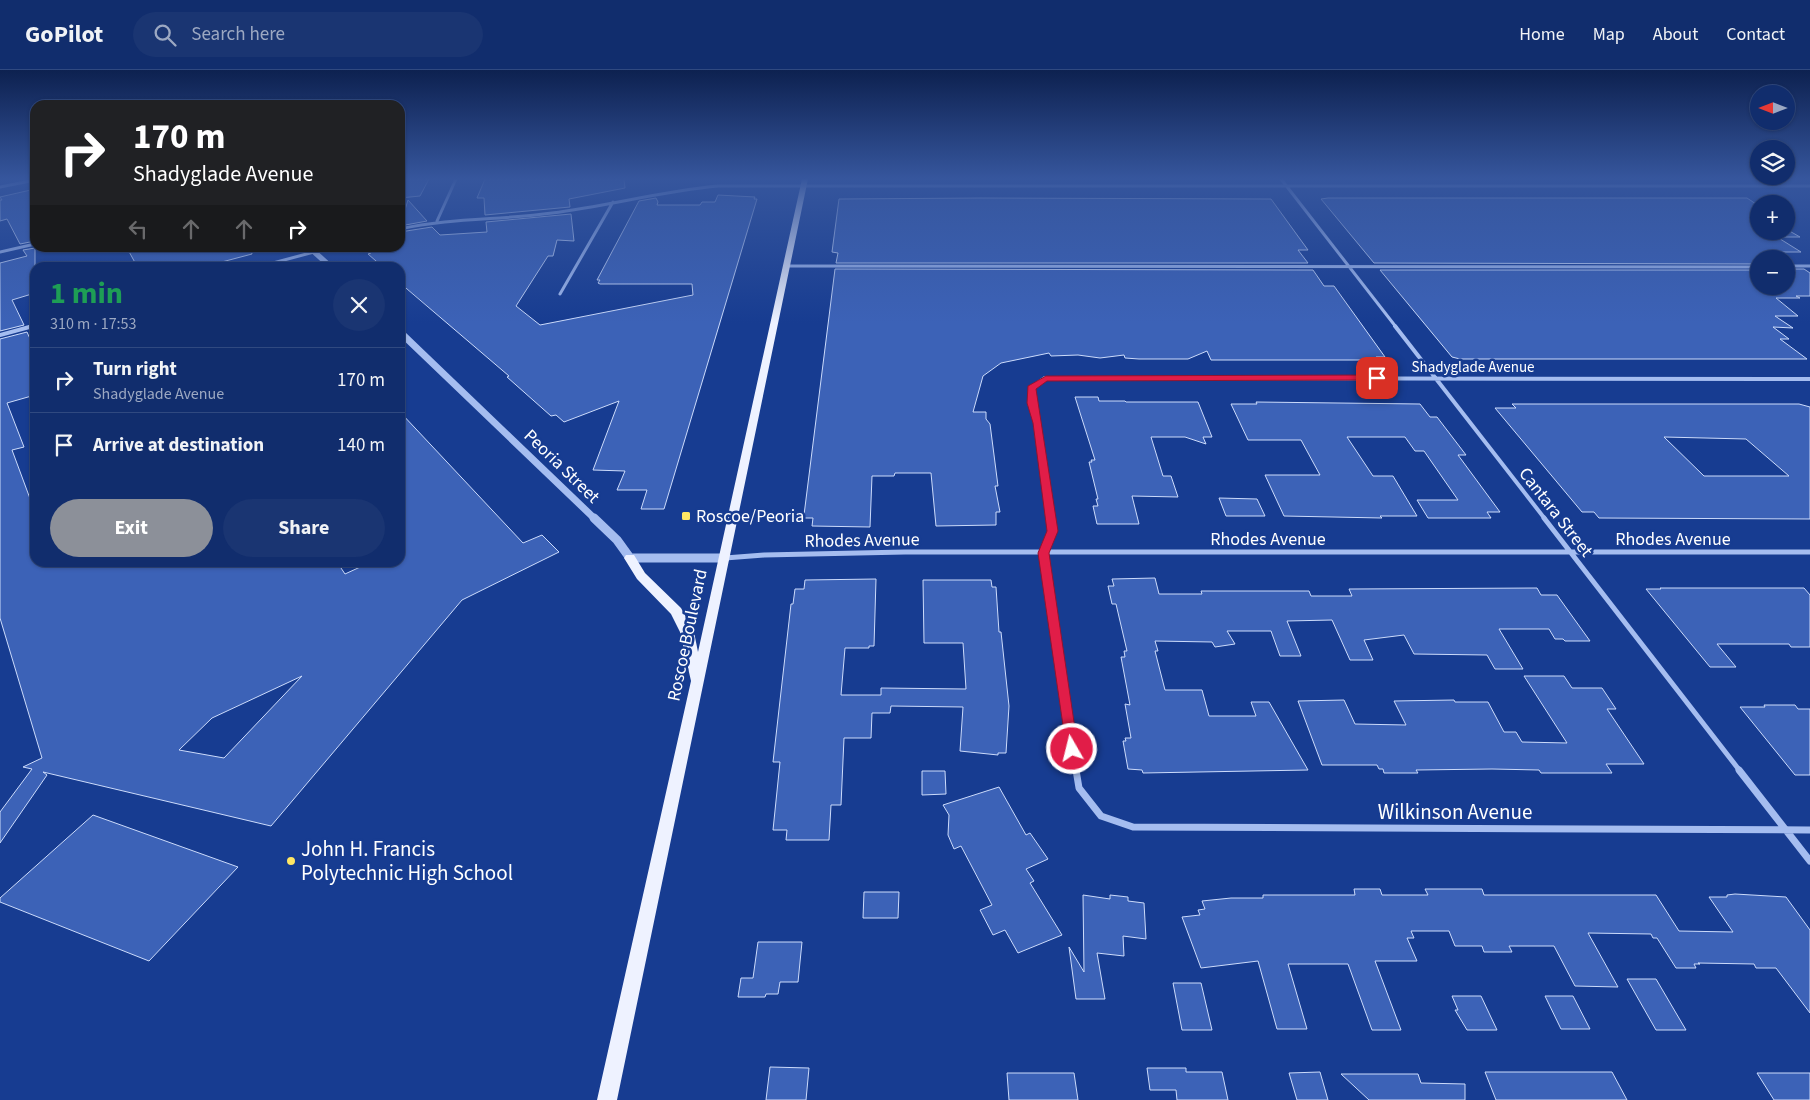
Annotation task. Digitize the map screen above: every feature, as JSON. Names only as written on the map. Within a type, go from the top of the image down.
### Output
[{"type":"main road","name":"Roscoe Boulevard","points":[[607,1100],[795,227]]},
{"type":"main road","points":[[630,558],[640,576],[676,611],[687,632],[698,684]]},
{"type":"street","points":[[560,294],[599,227]]},
{"type":"street","name":"Cantara Street","points":[[1318,227],[1810,861]]},
{"type":"street","points":[[0,252],[30,245]]},
{"type":"street","points":[[272,262],[303,252]]},
{"type":"street","points":[[315,252],[326,262]]},
{"type":"street","points":[[786,266],[1349,268],[1750,266]]},
{"type":"street","points":[[1795,266],[1810,266]]},
{"type":"street","points":[[0,335],[30,327]]},
{"type":"street","name":"Peoria Street","points":[[405,337],[617,540],[630,558]]},
{"type":"street","name":"Shadyglade Avenue","points":[[1044,553],[1052,531],[1038,423],[1032,403],[1031,388],[1046,378],[1810,379]]},
{"type":"street","name":"Rhodes Avenue","points":[[725,558],[764,555],[895,552],[1810,552]]},
{"type":"street","name":"Wilkinson Avenue","points":[[1044,553],[1079,788],[1101,816],[1133,827],[1810,830]]},
{"type":"street","points":[[630,558],[725,558]]},
{"type":"building","points":[[11,227],[30,227],[30,242],[20,244]]},
{"type":"building","points":[[432,227],[440,235],[487,232],[487,227],[572,227],[574,241],[557,240],[553,256],[548,256],[516,306],[540,325],[693,295],[692,284],[600,284],[598,283],[600,280],[597,280],[625,227],[749,227],[664,509],[641,509],[647,490],[617,490],[625,471],[593,470],[619,401],[564,422],[556,415],[551,416],[507,377],[509,376],[405,287],[405,262],[377,262],[368,254],[371,253],[370,252],[405,252],[405,231]]},
{"type":"building","points":[[835,227],[1291,227],[1308,250],[1298,250],[1308,263],[836,263],[838,253],[832,252]]},
{"type":"building","points":[[1344,227],[1750,227],[1750,240],[1782,240],[1801,252],[1795,252],[1795,250],[1750,250],[1750,264],[1374,263]]},
{"type":"building","points":[[30,249],[30,252],[35,252],[35,262],[30,262],[30,295],[12,300],[24,325],[0,331],[0,263],[27,256],[23,250]]},
{"type":"building","points":[[129,252],[252,252],[252,254],[222,262],[135,262]]},
{"type":"building","points":[[835,269],[1313,270],[1324,286],[1334,286],[1385,357],[1376,357],[1378,360],[1211,360],[1207,351],[1188,359],[1139,359],[1125,358],[1124,355],[1100,358],[1078,355],[1051,356],[1049,353],[1001,363],[983,376],[973,412],[986,412],[986,419],[990,424],[998,486],[995,486],[1000,512],[996,512],[996,525],[936,526],[931,473],[895,473],[894,476],[872,476],[870,527],[812,526],[813,518],[804,518],[804,515]]},
{"type":"building","points":[[1795,269],[1804,269],[1810,273],[1810,296],[1776,298],[1798,316],[1775,316],[1793,328],[1773,327],[1789,339],[1780,339],[1807,359],[1460,359],[1452,357],[1380,270],[1750,270],[1750,295],[1795,295]]},
{"type":"building","points":[[27,332],[30,339],[30,396],[7,403],[24,447],[12,450],[30,499],[30,567],[340,567],[345,574],[360,567],[405,567],[405,417],[523,543],[542,535],[559,552],[462,600],[271,826],[43,772],[47,775],[0,843],[0,812],[32,769],[23,767],[42,758],[0,618],[0,339]],"holes":[[[302,676],[224,758],[179,750],[212,718]]]},
{"type":"building","points":[[1075,397],[1098,397],[1099,401],[1198,402],[1212,437],[1203,437],[1206,444],[1185,437],[1151,437],[1163,476],[1171,476],[1178,497],[1132,496],[1139,524],[1097,524],[1093,506],[1098,506],[1096,499],[1098,499],[1089,462],[1095,460]]},
{"type":"building","points":[[1256,402],[1420,404],[1430,417],[1437,417],[1466,455],[1458,455],[1500,512],[1487,512],[1491,518],[1428,518],[1417,500],[1458,500],[1424,451],[1415,451],[1405,437],[1347,437],[1373,476],[1393,476],[1417,516],[1380,516],[1382,518],[1284,516],[1265,475],[1320,475],[1301,440],[1248,440],[1231,404],[1257,404]]},
{"type":"building","points":[[1512,404],[1799,404],[1810,407],[1810,519],[1599,518],[1594,512],[1582,512],[1495,408],[1516,408]],"holes":[[[1664,437],[1746,439],[1789,476],[1704,476]]]},
{"type":"building","points":[[1219,498],[1257,499],[1265,516],[1226,516]]},
{"type":"building","points":[[1155,578],[1159,594],[1202,594],[1201,591],[1309,591],[1311,596],[1352,596],[1349,589],[1537,588],[1541,595],[1557,595],[1590,641],[1555,639],[1549,629],[1499,629],[1523,669],[1495,669],[1487,655],[1414,654],[1404,635],[1364,640],[1373,660],[1350,660],[1332,620],[1287,621],[1301,656],[1280,656],[1271,631],[1227,631],[1235,644],[1215,647],[1212,642],[1155,641],[1158,651],[1155,651],[1165,690],[1202,690],[1209,716],[1256,716],[1251,702],[1269,702],[1308,770],[1143,773],[1142,770],[1128,769],[1123,741],[1126,741],[1125,738],[1131,738],[1125,704],[1130,705],[1121,657],[1125,657],[1124,651],[1127,651],[1116,604],[1112,604],[1108,586],[1114,586],[1112,579]]},
{"type":"building","points":[[876,579],[874,646],[869,646],[869,648],[845,648],[841,695],[881,695],[881,688],[966,689],[963,643],[924,643],[923,580],[991,580],[992,587],[996,587],[999,632],[1001,632],[1009,706],[1006,753],[998,753],[998,755],[960,751],[963,707],[891,706],[890,713],[872,713],[871,738],[844,738],[841,805],[831,805],[829,840],[786,840],[787,830],[773,830],[780,762],[773,762],[791,604],[793,604],[795,589],[804,589],[805,580]]},
{"type":"building","points":[[1804,588],[1810,595],[1810,647],[1791,647],[1789,644],[1717,644],[1736,667],[1710,667],[1646,589]]},
{"type":"building","points":[[1524,676],[1564,676],[1572,688],[1602,688],[1616,709],[1607,709],[1644,764],[1606,764],[1612,773],[1541,773],[1539,770],[1492,769],[1416,770],[1418,773],[1384,773],[1383,769],[1379,769],[1377,765],[1322,765],[1298,701],[1344,700],[1355,724],[1406,725],[1394,701],[1454,700],[1455,702],[1488,702],[1504,732],[1516,732],[1522,742],[1567,743]]},
{"type":"building","points":[[1764,705],[1795,705],[1798,709],[1810,709],[1810,775],[1795,775],[1740,707],[1765,707]]},
{"type":"building","points":[[922,771],[945,771],[946,794],[922,795]]},
{"type":"building","points":[[999,787],[1026,835],[1030,833],[1048,859],[1026,869],[1034,881],[1030,883],[1062,935],[1018,953],[1005,930],[993,935],[980,910],[992,905],[961,846],[954,849],[948,835],[949,815],[943,805]]},
{"type":"building","points":[[93,815],[238,867],[149,961],[0,902],[0,898]]},
{"type":"building","points":[[1354,889],[1380,889],[1382,895],[1428,895],[1425,889],[1482,889],[1484,895],[1656,895],[1679,931],[1733,932],[1709,897],[1727,897],[1727,895],[1735,894],[1786,897],[1810,930],[1810,1013],[1776,968],[1756,968],[1754,964],[1698,963],[1700,964],[1694,964],[1696,968],[1676,968],[1657,938],[1653,938],[1651,934],[1588,933],[1618,987],[1575,986],[1554,946],[1509,946],[1512,952],[1484,952],[1482,946],[1455,946],[1449,931],[1411,931],[1414,938],[1407,938],[1417,961],[1375,961],[1401,1030],[1372,1030],[1348,964],[1288,964],[1307,1029],[1277,1029],[1258,961],[1201,968],[1182,917],[1200,915],[1198,910],[1205,909],[1202,901],[1231,898],[1263,898],[1263,895],[1355,895]]},
{"type":"building","points":[[864,892],[899,892],[898,918],[863,918]]},
{"type":"building","points":[[1083,895],[1110,899],[1110,895],[1128,897],[1128,901],[1144,903],[1146,939],[1123,936],[1124,956],[1097,953],[1105,999],[1076,999],[1069,947],[1084,972]]},
{"type":"building","points":[[758,942],[802,942],[798,982],[780,982],[778,994],[766,994],[765,997],[738,997],[741,978],[753,978]]},
{"type":"building","points":[[1627,979],[1656,979],[1686,1030],[1656,1030]]},
{"type":"building","points":[[1173,983],[1201,983],[1212,1030],[1182,1030]]},
{"type":"building","points":[[1452,996],[1481,996],[1497,1030],[1467,1030],[1455,1010],[1458,1010]]},
{"type":"building","points":[[1545,996],[1573,996],[1590,1029],[1561,1029]]},
{"type":"building","points":[[770,1067],[809,1068],[806,1100],[766,1100]]},
{"type":"building","points":[[1147,1068],[1186,1068],[1186,1072],[1222,1072],[1228,1100],[1177,1100],[1176,1090],[1150,1090]]},
{"type":"building","points":[[1320,1072],[1328,1100],[1297,1100],[1289,1073]]},
{"type":"building","points":[[1485,1072],[1612,1072],[1627,1100],[1496,1100]]},
{"type":"building","points":[[1007,1073],[1074,1073],[1078,1100],[1009,1100]]},
{"type":"building","points":[[1757,1073],[1810,1073],[1810,1100],[1774,1100]]},
{"type":"building","points":[[1341,1074],[1418,1074],[1421,1083],[1465,1084],[1465,1100],[1369,1100]]},
{"type":"place","name":"Roscoe/Peoria","points":[[686,516]]},
{"type":"place","name":"John H. Francis Polytechnic High School","points":[[291,861]]},
{"type":"route","points":[[1072,749],[1044,553],[1052,531],[1038,423],[1032,403],[1031,388],[1046,378],[1377,378]]}]
